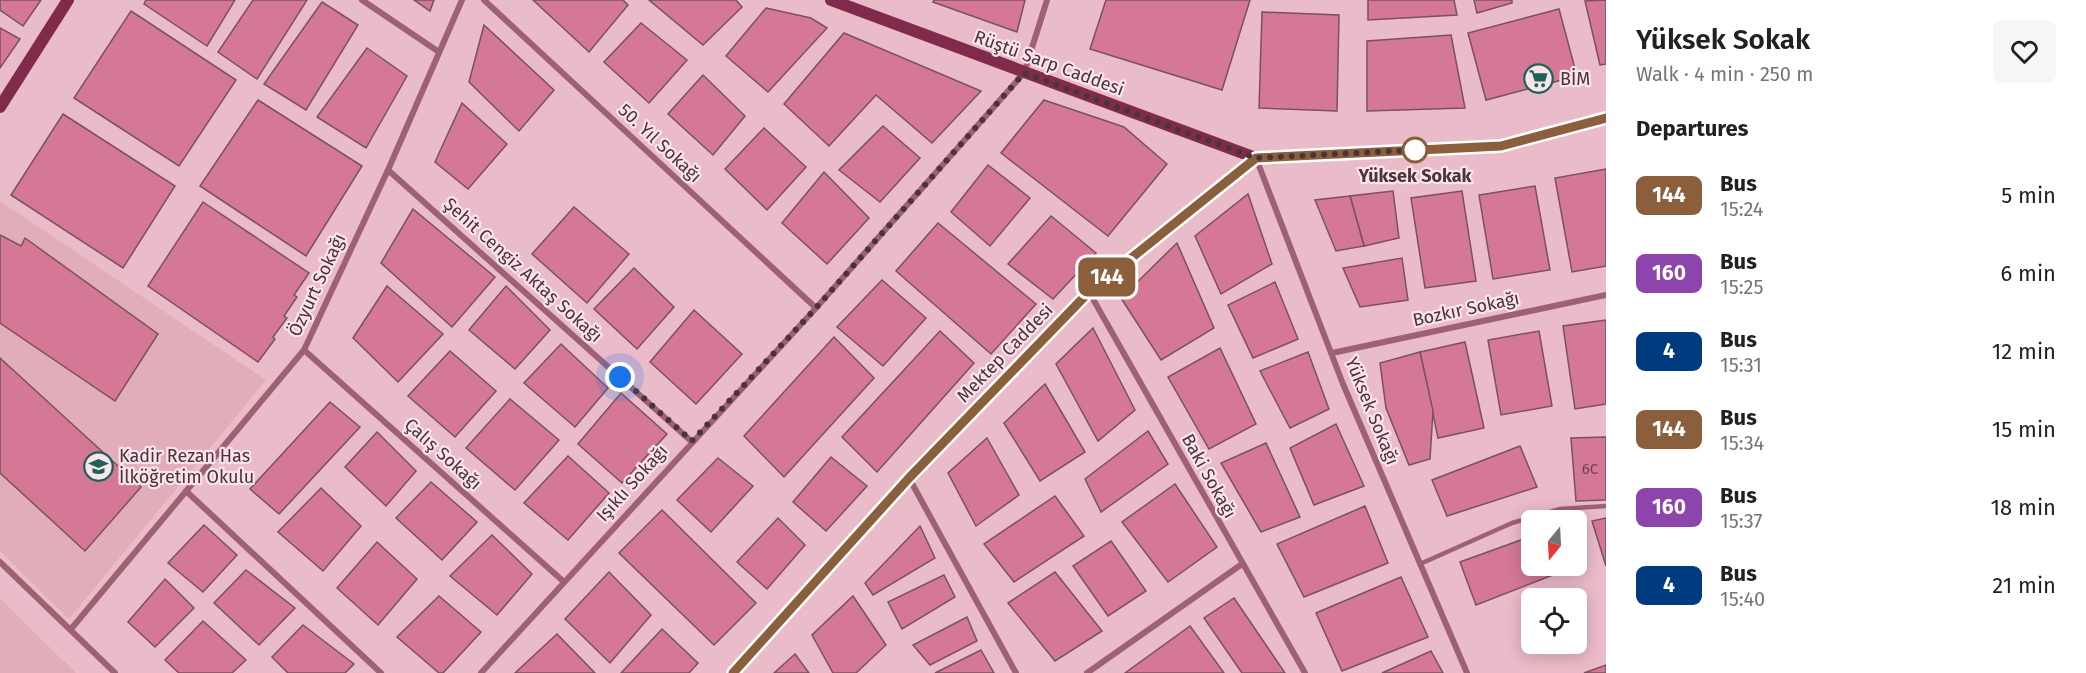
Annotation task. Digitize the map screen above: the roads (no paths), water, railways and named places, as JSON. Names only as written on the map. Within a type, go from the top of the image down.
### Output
[{"type":"street","points":[[0,107],[68,0]]},
{"type":"street","points":[[362,0],[439,52]]},
{"type":"street","name":"Özyurt Sokağı","points":[[71,629],[304,350],[388,170],[462,0]]},
{"type":"street","name":"50. Yıl Sokağı","points":[[484,0],[816,308]]},
{"type":"street","name":"Rüştü Sarp Caddesi","points":[[831,0],[1256,158]]},
{"type":"street","points":[[1024,73],[1047,0]]},
{"type":"street","name":"Işıklı Sokağı","points":[[481,673],[816,308],[1024,73]]},
{"type":"street","points":[[1256,158],[1501,146],[1606,118]]},
{"type":"street","name":"Mektep Caddesi","points":[[733,673],[909,478],[1089,292],[1256,158]]},
{"type":"street","name":"Yüksek Sokağı","points":[[1256,158],[1332,353],[1467,673]]},
{"type":"street","name":"Şehit Cengiz Aktaş Sokağı","points":[[388,170],[692,441]]},
{"type":"street","name":"Baki Sokağı","points":[[1089,292],[1305,673]]},
{"type":"street","name":"Bozkır Sokağı","points":[[1332,353],[1606,295]]},
{"type":"street","name":"Çalış Sokağı","points":[[304,350],[563,581]]},
{"type":"street","points":[[909,478],[1016,673]]},
{"type":"street","points":[[186,490],[381,673]]},
{"type":"street","points":[[0,562],[115,673]]},
{"type":"street","points":[[1087,673],[1242,564]]},
{"type":"lane","points":[[1420,564],[1512,523],[1560,509],[1606,506]]},
{"type":"place","name":"BİM","points":[[1539,79]]},
{"type":"place","name":"Yüksek Sokak","points":[[1415,150]]},
{"type":"place","name":"Kadir Rezan Has İlköğretim Okulu","points":[[98,466]]}]
